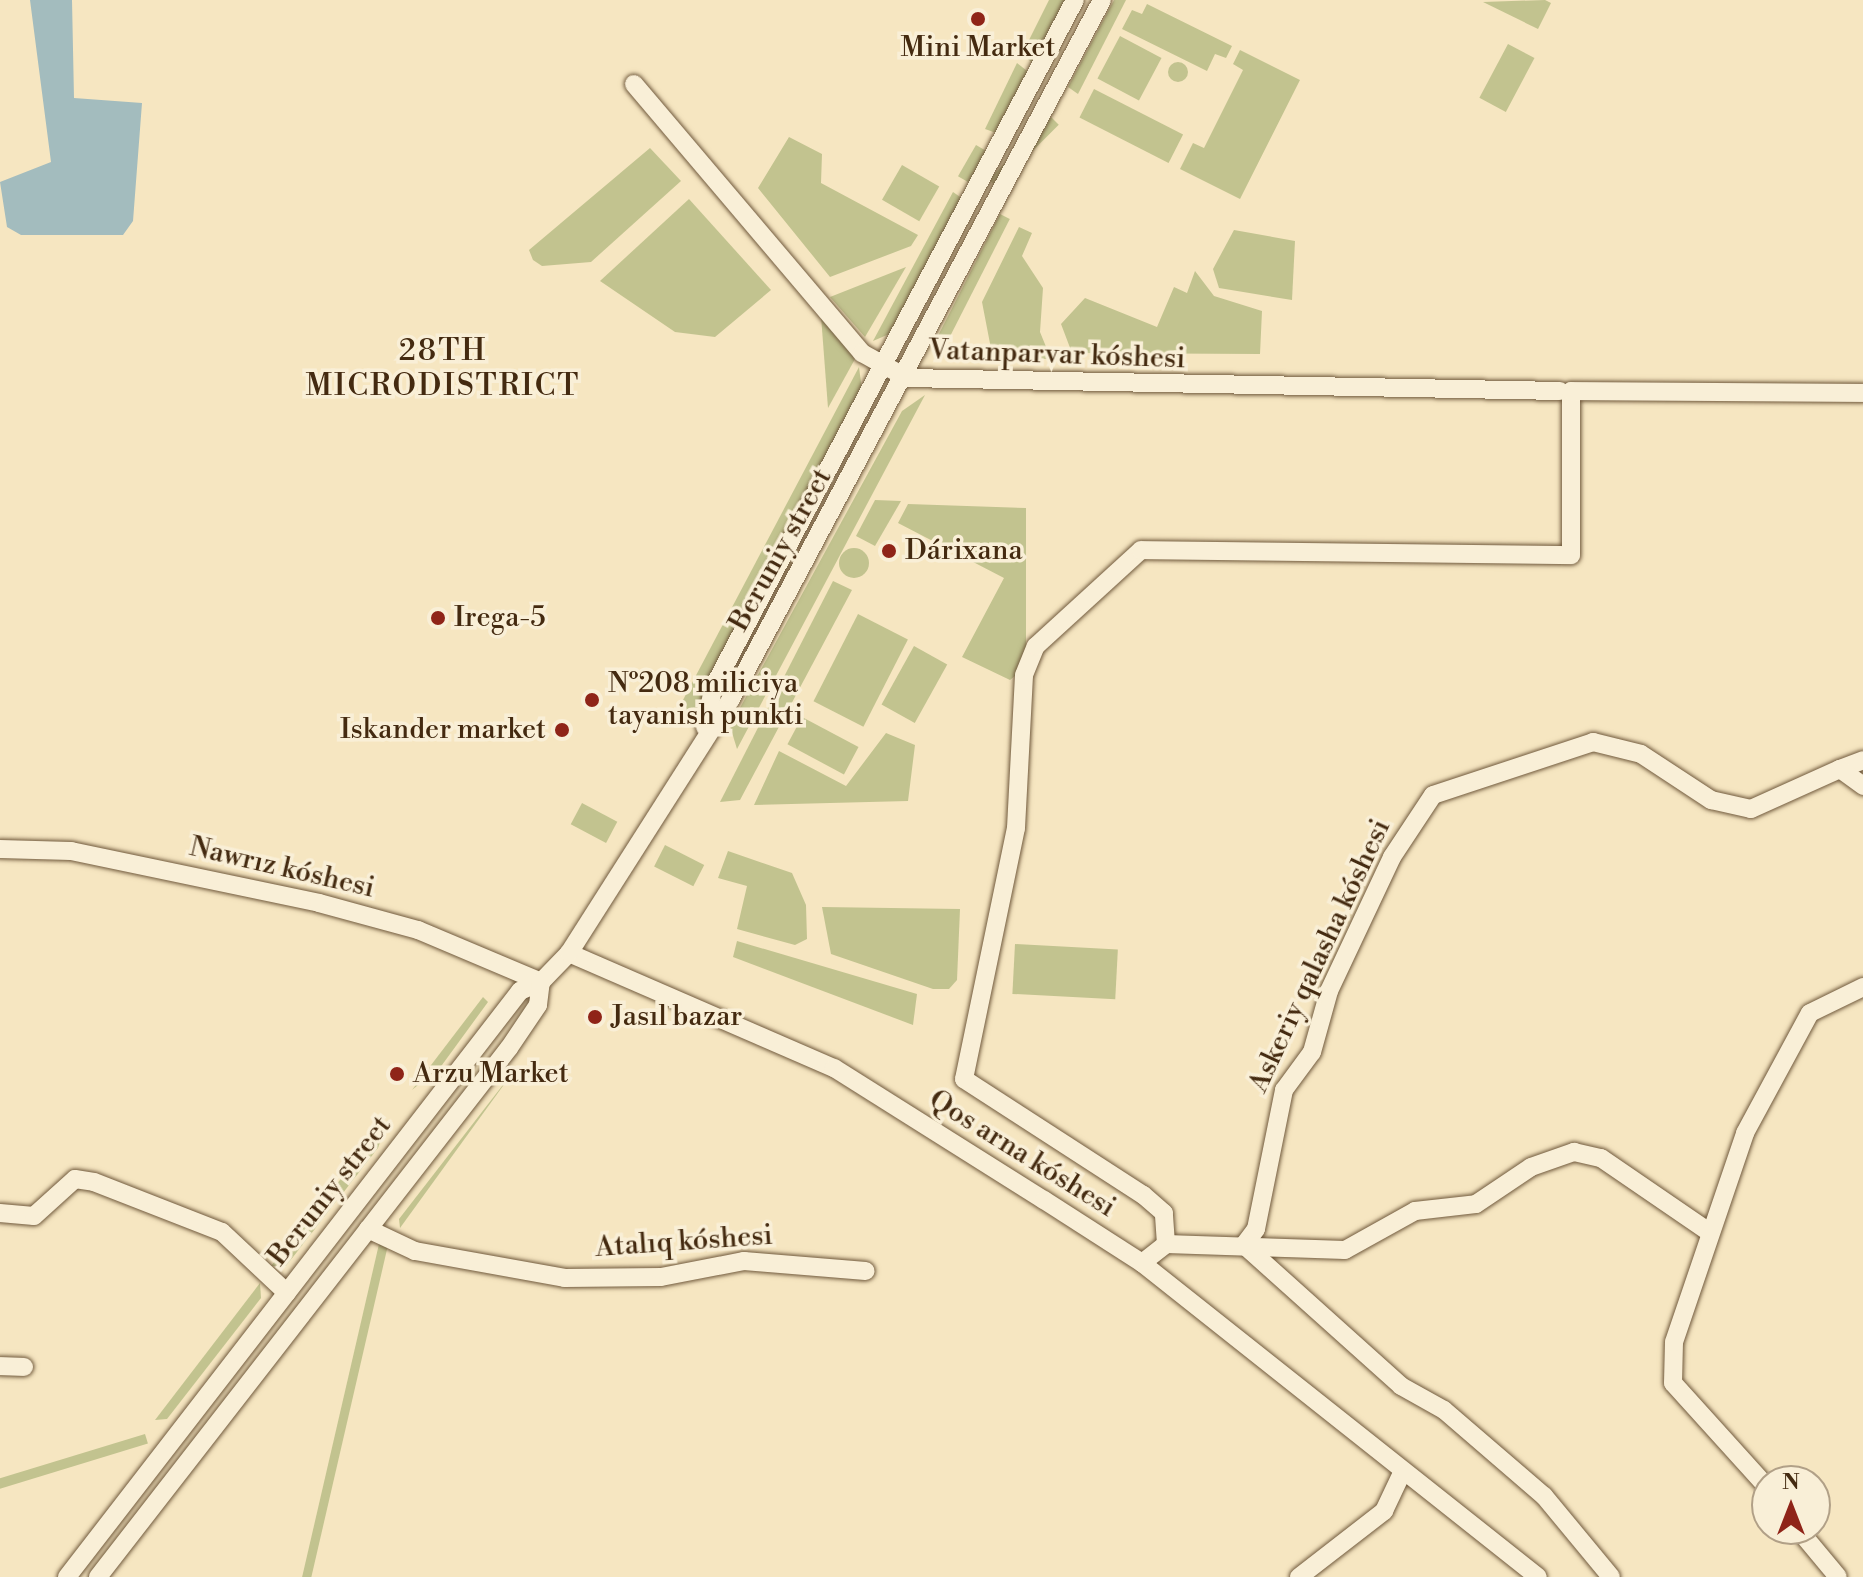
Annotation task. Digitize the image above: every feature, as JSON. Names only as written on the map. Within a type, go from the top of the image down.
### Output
[{"type":"street","name":"Beruniy street","points":[[704,732],[713,688],[886,367],[1075,0]]},
{"type":"street","name":"Beruniy street","points":[[704,732],[731,699],[907,378],[1102,0]]},
{"type":"street","name":"Vatanparvar kóshesi","points":[[634,84],[862,353],[907,378],[1566,391],[1863,393]]},
{"type":"street","points":[[1166,1244],[1164,1213],[1143,1195],[964,1079],[1016,828],[1024,675],[1036,646],[1141,550],[1571,555],[1566,391]]},
{"type":"street","points":[[541,982],[569,953],[704,732]]},
{"type":"street","name":"Askeriy qalasha kóshesi","points":[[1244,1245],[1256,1229],[1284,1090],[1312,1052],[1329,991],[1392,857],[1433,795],[1593,742],[1641,754],[1711,800],[1751,809],[1863,760]]},
{"type":"street","points":[[1840,769],[1863,786]]},
{"type":"street","name":"Nawrız kóshesi","points":[[0,849],[71,851],[319,903],[418,930],[541,982]]},
{"type":"street","name":"Qos arna kóshesi","points":[[569,953],[834,1068],[1142,1263],[1402,1473],[1538,1577]]},
{"type":"street","name":"Beruniy street","points":[[98,1577],[509,1048],[538,1005],[541,982]]},
{"type":"street","name":"Beruniy street","points":[[67,1577],[520,991],[541,982]]},
{"type":"street","points":[[1751,1469],[1673,1383],[1674,1342],[1745,1133],[1810,1013],[1863,987]]},
{"type":"street","points":[[1142,1263],[1166,1244],[1345,1250],[1415,1211],[1476,1204],[1531,1167],[1574,1152],[1601,1158],[1709,1232]]},
{"type":"street","points":[[0,1213],[34,1216],[75,1179],[94,1182],[222,1232],[287,1293]]},
{"type":"street","name":"Atalıq kóshesi","points":[[368,1229],[415,1251],[565,1278],[661,1277],[744,1261],[866,1271]]},
{"type":"street","points":[[1244,1245],[1401,1386],[1444,1410],[1544,1496],[1611,1577]]},
{"type":"street","points":[[0,1366],[24,1367]]},
{"type":"street","points":[[1299,1577],[1384,1511],[1402,1473]]},
{"type":"street","points":[[1811,1545],[1838,1577]]},
{"type":"green space","points":[[1049,0],[1068,0],[1036,66],[1022,54]]},
{"type":"green space","points":[[1114,0],[1126,0],[1078,94],[1068,87]]},
{"type":"green space","points":[[1545,0],[1551,3],[1538,29],[1483,2]]},
{"type":"green space","points":[[1147,4],[1232,46],[1226,58],[1215,54],[1207,71],[1122,29],[1132,10],[1142,14]]},
{"type":"green space","points":[[1120,36],[1161,58],[1139,100],[1097,78]]},
{"type":"green space","points":[[1508,44],[1534,58],[1506,112],[1479,98]]},
{"type":"green space","points":[[1240,50],[1300,80],[1240,199],[1180,169],[1193,143],[1204,148],[1243,70],[1233,64]]},
{"type":"green space","points":[[1174,62],[1182,62],[1188,72],[1182,82],[1174,82],[1168,76],[1168,68]]},
{"type":"green space","points":[[1017,63],[1031,74],[999,134],[985,129]]},
{"type":"green space","points":[[1094,89],[1183,134],[1169,163],[1079,118]]},
{"type":"green space","points":[[1051,117],[1059,125],[997,187],[989,179]]},
{"type":"green space","points":[[789,137],[822,154],[821,183],[918,235],[911,246],[830,277],[758,188]]},
{"type":"green space","points":[[976,145],[988,152],[970,183],[958,176]]},
{"type":"green space","points":[[650,148],[681,181],[591,262],[542,266],[533,260],[529,250]]},
{"type":"green space","points":[[902,165],[939,186],[919,221],[882,200]]},
{"type":"green space","points":[[953,192],[963,199],[894,332],[873,341]]},
{"type":"green space","points":[[689,199],[771,290],[715,337],[675,332],[600,281]]},
{"type":"green space","points":[[1000,214],[1010,219],[944,348],[934,343]]},
{"type":"green space","points":[[1019,227],[1032,233],[1022,256],[1043,288],[1040,332],[1051,359],[993,359],[982,302]]},
{"type":"green space","points":[[1234,230],[1295,241],[1292,300],[1219,288],[1213,269]]},
{"type":"green space","points":[[906,267],[865,337],[830,297]]},
{"type":"green space","points":[[1195,271],[1214,296],[1262,311],[1260,354],[1072,353],[1061,324],[1085,298],[1157,327],[1174,287],[1187,293]]},
{"type":"green space","points":[[821,316],[855,359],[828,408]]},
{"type":"green space","points":[[859,367],[863,398],[696,709],[674,717]]},
{"type":"green space","points":[[925,395],[737,749],[730,726],[902,411]]},
{"type":"green space","points":[[875,500],[901,501],[875,546],[856,536]]},
{"type":"green space","points":[[908,504],[1026,508],[1026,667],[1010,680],[962,657],[1004,578],[898,523]]},
{"type":"green space","points":[[854,548],[860,549],[868,557],[868,569],[860,577],[854,578],[848,577],[840,569],[839,563],[840,557],[848,549]]},
{"type":"green space","points":[[833,581],[852,590],[740,800],[720,802]]},
{"type":"green space","points":[[858,614],[908,639],[863,727],[814,701]]},
{"type":"green space","points":[[914,646],[947,664],[915,723],[882,705]]},
{"type":"green space","points":[[802,717],[859,747],[844,774],[787,744]]},
{"type":"green space","points":[[886,733],[915,745],[908,801],[754,805],[779,751],[846,786]]},
{"type":"green space","points":[[582,803],[617,822],[606,843],[571,824]]},
{"type":"green space","points":[[665,845],[704,865],[693,886],[654,866]]},
{"type":"green space","points":[[728,851],[792,873],[806,905],[807,939],[795,945],[737,929],[747,886],[718,878]]},
{"type":"green space","points":[[822,907],[960,909],[957,980],[949,989],[933,989],[831,954]]},
{"type":"green space","points":[[737,941],[917,994],[913,1025],[733,957]]},
{"type":"green space","points":[[1015,944],[1118,949],[1115,999],[1012,994]]},
{"type":"green space","points":[[483,997],[488,1002],[442,1065],[412,1090]]},
{"type":"green space","points":[[516,1068],[400,1228],[399,1219]]},
{"type":"green space","points":[[388,1120],[378,1148],[286,1266],[271,1266]]},
{"type":"green space","points":[[379,1244],[388,1246],[311,1577],[302,1577]]},
{"type":"green space","points":[[260,1283],[261,1298],[167,1419],[155,1420]]},
{"type":"green space","points":[[145,1434],[148,1444],[0,1489],[0,1478]]},
{"type":"water","points":[[30,0],[72,0],[74,98],[142,103],[133,221],[123,235],[21,235],[7,227],[0,182],[51,162]]},
{"type":"place","name":"Mini Market","points":[[978,19]]},
{"type":"place","name":"Dárixana","points":[[889,551]]},
{"type":"place","name":"Irega-5","points":[[438,618]]},
{"type":"place","name":"№208 miliciya tayanish punkti","points":[[592,700]]},
{"type":"place","name":"Iskander market","points":[[562,730]]},
{"type":"place","name":"Jasıl bazar","points":[[595,1017]]},
{"type":"place","name":"Arzu Market","points":[[397,1074]]},
{"type":"district","name":"28TH MICRODISTRICT","points":[[443,368]]}]
